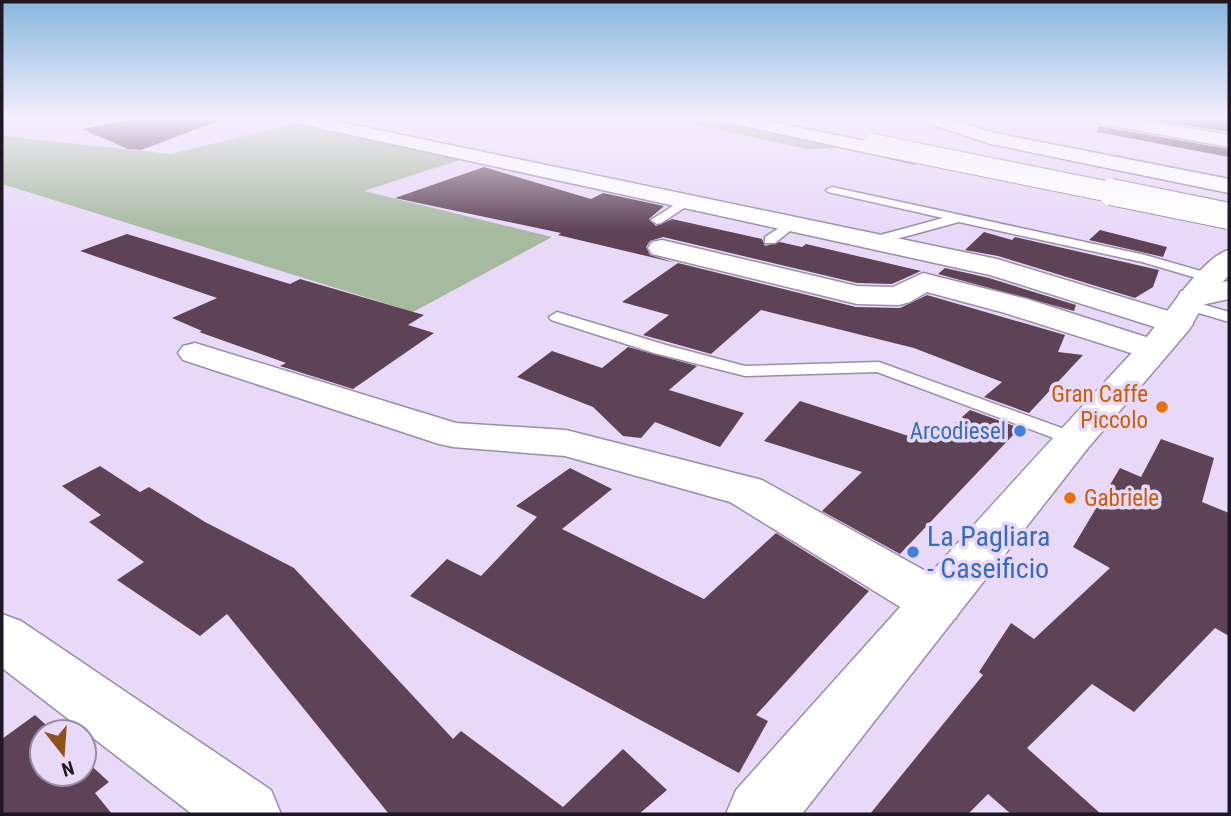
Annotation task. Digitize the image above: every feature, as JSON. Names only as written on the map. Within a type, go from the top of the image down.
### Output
[{"type":"main road","points":[[472,155],[997,268],[1197,300]]},
{"type":"main road","points":[[923,155],[1229,223]]},
{"type":"main road","points":[[929,155],[1229,216]]},
{"type":"main road","points":[[1068,155],[1187,181],[1229,196]]},
{"type":"main road","points":[[1187,181],[1208,199],[1229,223]]},
{"type":"main road","points":[[1187,181],[1229,183]]},
{"type":"main road","points":[[660,234],[857,295],[900,296],[923,282],[1016,306],[1197,300]]},
{"type":"main road","points":[[760,814],[1074,439],[1197,300]]},
{"type":"main road","points":[[195,353],[453,435],[566,443],[746,491],[937,603]]},
{"type":"main road","points":[[2,637],[247,814]]},
{"type":"lane","points":[[832,190],[1145,259],[1197,300],[1229,317]]},
{"type":"lane","points":[[660,234],[689,201]]},
{"type":"lane","points":[[874,241],[959,218]]},
{"type":"lane","points":[[770,240],[790,224]]},
{"type":"lane","points":[[557,317],[660,349],[745,371],[879,367],[1074,439]]},
{"type":"green space","points":[[2,155],[467,155],[472,156],[364,191],[552,237],[413,312],[2,184]]},
{"type":"building","points":[[484,167],[591,199],[603,193],[664,206],[649,219],[656,226],[672,219],[762,239],[765,246],[780,242],[802,247],[806,244],[921,271],[892,284],[857,283],[663,237],[650,241],[646,247],[650,255],[676,263],[558,235],[561,233],[395,198]]},
{"type":"building","points":[[1100,230],[1167,247],[1163,257],[1089,240]]},
{"type":"building","points":[[984,232],[1159,270],[1153,287],[1135,298],[998,256],[965,250]]},
{"type":"building","points":[[127,234],[290,284],[300,279],[424,315],[408,325],[434,333],[353,389],[280,366],[286,363],[199,332],[202,331],[172,318],[217,298],[80,251]]},
{"type":"building","points":[[678,263],[856,307],[900,308],[927,295],[1065,335],[1058,352],[1083,355],[1029,413],[984,397],[1002,382],[914,348],[761,310],[711,354],[643,335],[669,315],[622,302]]},
{"type":"building","points":[[945,268],[989,278],[1076,305],[1074,311],[938,274]]},
{"type":"building","points":[[628,347],[697,366],[669,390],[744,413],[720,447],[655,422],[641,438],[623,436],[593,407],[517,377],[552,351],[602,368]]},
{"type":"building","points":[[800,401],[918,439],[922,435],[936,440],[970,410],[1017,427],[1013,431],[1016,432],[900,554],[822,511],[862,472],[764,441]]},
{"type":"building","points":[[1161,439],[1214,458],[1202,502],[1229,513],[1229,636],[1215,628],[1134,712],[1092,684],[1027,748],[1101,814],[1011,814],[988,794],[968,814],[870,814],[983,675],[979,672],[1011,623],[1034,639],[1110,568],[1073,547],[1120,468],[1141,477]]},
{"type":"building","points":[[100,466],[140,492],[149,487],[205,522],[294,568],[453,739],[461,731],[563,807],[623,749],[667,790],[639,814],[389,814],[227,614],[200,636],[117,580],[144,562],[89,522],[101,515],[62,486]]},
{"type":"building","points":[[570,468],[612,489],[562,529],[704,599],[776,533],[869,591],[756,715],[768,721],[739,773],[410,596],[447,559],[481,576],[537,517],[516,506]]},
{"type":"building","points":[[28,720],[28,788],[98,788],[98,772],[109,782],[95,793],[112,814],[2,814],[2,739]]},
{"type":"place","name":"Gran Caffe Piccolo","points":[[1162,407]]},
{"type":"place","name":"Arcodiesel","points":[[1020,431]]},
{"type":"place","name":"Gabriele","points":[[1070,498]]},
{"type":"place","name":"La Pagliara - Caseificio","points":[[913,552]]}]
